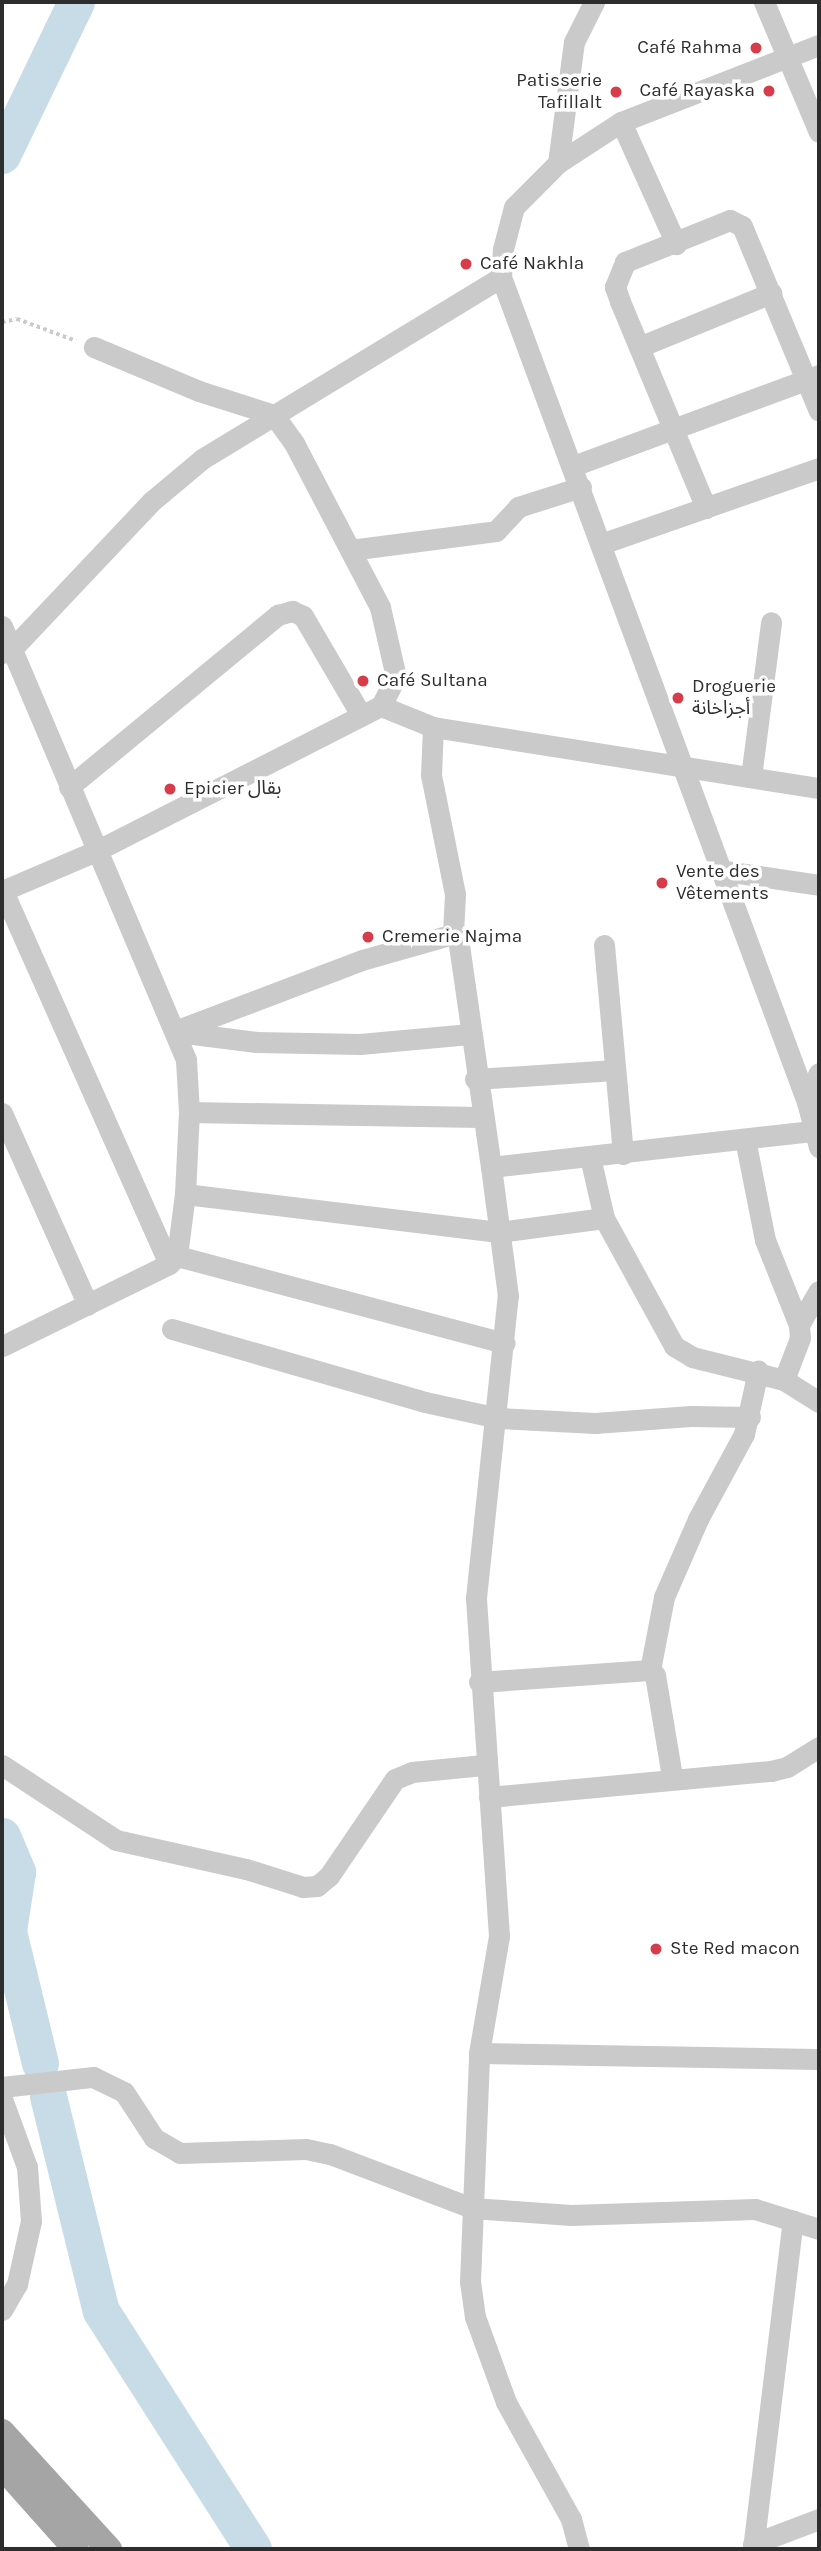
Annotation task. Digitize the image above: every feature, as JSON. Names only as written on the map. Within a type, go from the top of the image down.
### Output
[{"type":"main road","points":[[2,2432],[109,2549]]},
{"type":"main road","points":[[2,2466],[76,2549]]},
{"type":"street","points":[[558,163],[574,42],[594,2]]},
{"type":"street","points":[[764,2],[819,132]]},
{"type":"street","points":[[491,1167],[745,1139],[818,1136],[718,870],[581,487],[501,277],[503,249],[514,207],[558,163],[621,122],[819,45]]},
{"type":"street","points":[[621,122],[676,244]]},
{"type":"street","points":[[706,508],[615,287],[619,269],[634,257],[735,222],[748,234],[771,293],[812,378],[819,411]]},
{"type":"street","points":[[6,652],[152,501],[202,459],[501,277]]},
{"type":"street","points":[[639,347],[771,293]]},
{"type":"street","points":[[94,347],[199,391],[274,415],[291,437],[380,607],[394,658],[396,677],[371,710],[96,851],[2,891],[173,1260]]},
{"type":"street","points":[[573,466],[673,432],[812,378]]},
{"type":"street","points":[[601,544],[819,468]]},
{"type":"street","points":[[350,550],[496,531],[518,507],[581,487]]},
{"type":"street","points":[[69,787],[278,615],[292,611],[303,616],[371,710],[433,727],[819,788]]},
{"type":"street","points":[[751,777],[771,622]]},
{"type":"street","points":[[2,626],[6,652],[69,787],[186,1060],[189,1112],[185,1194],[173,1260]]},
{"type":"street","points":[[433,727],[431,775],[454,894],[453,934],[458,939],[480,1117],[491,1167],[508,1296],[498,1418],[476,1598],[478,1682],[499,1936],[479,2053],[470,2283],[475,2317],[506,2402],[571,2519],[579,2549]]},
{"type":"street","points":[[718,870],[819,886]]},
{"type":"street","points":[[174,1031],[362,960],[453,934]]},
{"type":"street","points":[[604,945],[623,1154]]},
{"type":"street","points":[[174,1031],[256,1042],[360,1044],[470,1034]]},
{"type":"street","points":[[475,1079],[615,1070]]},
{"type":"street","points":[[807,1102],[819,1073]]},
{"type":"street","points":[[189,1112],[480,1117]]},
{"type":"street","points":[[2,1113],[88,1305]]},
{"type":"street","points":[[745,1139],[765,1240],[799,1325],[800,1338],[784,1380]]},
{"type":"street","points":[[590,1157],[604,1218],[674,1346],[692,1357],[758,1371],[784,1380],[819,1402]]},
{"type":"street","points":[[185,1194],[499,1232],[604,1218]]},
{"type":"street","points":[[4,1338],[88,1305],[173,1260],[505,1343]]},
{"type":"street","points":[[799,1325],[819,1291]]},
{"type":"street","points":[[172,1329],[425,1402],[498,1418],[595,1423],[691,1416],[750,1417]]},
{"type":"street","points":[[649,1670],[664,1597],[750,1417],[758,1371]]},
{"type":"street","points":[[478,1682],[649,1670],[655,1675],[672,1777]]},
{"type":"street","points":[[489,1797],[672,1777],[771,1771],[787,1767],[819,1747]]},
{"type":"street","points":[[3,1769],[116,1840],[303,1887],[317,1886],[329,1877],[394,1779],[412,1772],[484,1765]]},
{"type":"street","points":[[479,2053],[816,2059]]},
{"type":"street","points":[[2,2087],[93,2077],[124,2092],[154,2138],[180,2153],[306,2149],[330,2154],[472,2208],[571,2215],[755,2209],[819,2229]]},
{"type":"street","points":[[2,2099],[27,2167],[31,2221],[17,2284],[2,2310]]},
{"type":"street","points":[[793,2220],[753,2547],[819,2519]]},
{"type":"street","points":[[2,2268],[17,2284]]},
{"type":"path","points":[[2,322],[17,319],[94,347]]},
{"type":"waterway","points":[[2,155],[76,2]]},
{"type":"waterway","points":[[2,1836],[17,1872],[8,1931],[40,2063]]},
{"type":"waterway","points":[[48,2096],[101,2311],[253,2549]]},
{"type":"place","name":"Café Rahma","points":[[756,48]]},
{"type":"place","name":"Café Rayaska","points":[[769,91]]},
{"type":"place","name":"Patisserie Tafillalt","points":[[616,92]]},
{"type":"place","name":"Café Nakhla","points":[[466,264]]},
{"type":"place","name":"Café Sultana","points":[[363,681]]},
{"type":"place","name":"Droguerie أجزاخانة","points":[[678,698]]},
{"type":"place","name":"Epicier بقال","points":[[170,789]]},
{"type":"place","name":"Vente des Vêtements","points":[[662,883]]},
{"type":"place","name":"Cremerie Najma","points":[[368,937]]},
{"type":"place","name":"Ste Red macon","points":[[656,1949]]}]
